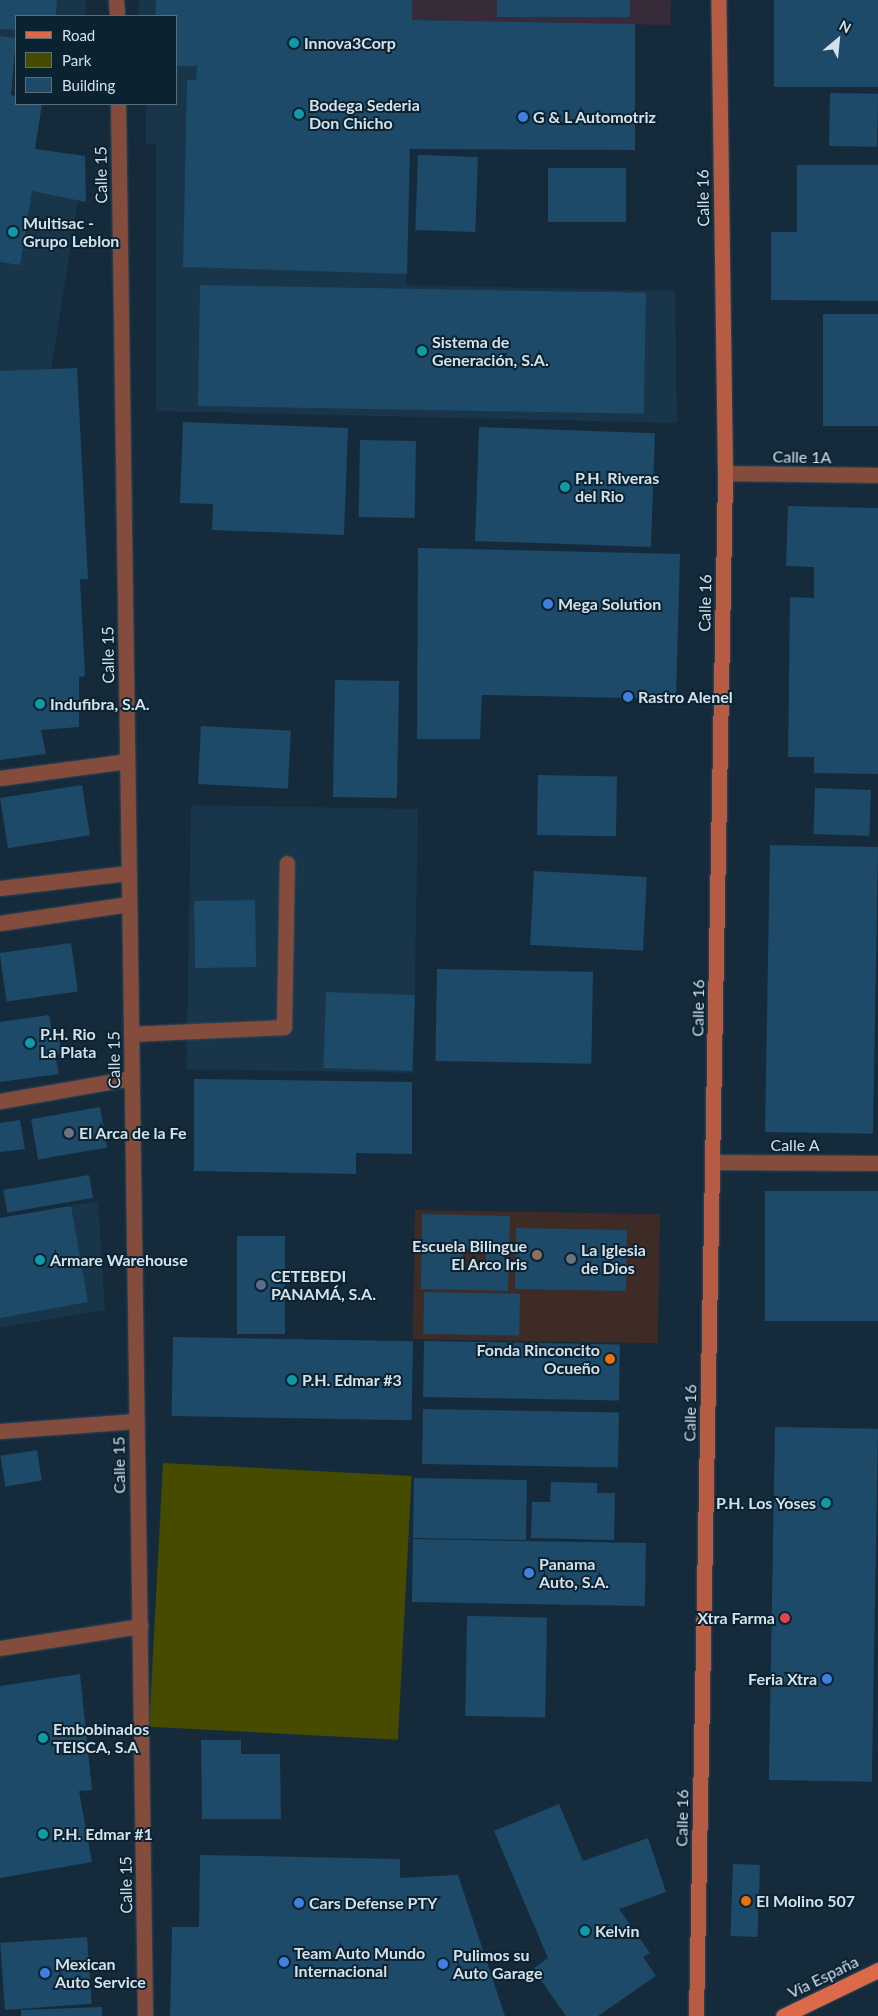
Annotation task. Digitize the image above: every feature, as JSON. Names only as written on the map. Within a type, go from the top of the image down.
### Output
[{"type":"main road","name":"Calle 16","points":[[696,2016],[725,473],[718,0]]},
{"type":"main road","name":"Vía España","points":[[783,2016],[878,1970]]},
{"type":"street","points":[[116,0],[117,15]]},
{"type":"street","name":"Calle 15","points":[[118,105],[145,2016]]},
{"type":"street","name":"Calle 1A","points":[[725,473],[878,475]]},
{"type":"street","points":[[0,778],[126,761]]},
{"type":"street","points":[[131,1034],[284,1027],[287,862]]},
{"type":"street","points":[[0,888],[128,873]]},
{"type":"street","points":[[0,923],[129,904]]},
{"type":"street","points":[[0,1101],[132,1078]]},
{"type":"street","name":"Calle A","points":[[712,1162],[878,1163]]},
{"type":"street","points":[[0,1431],[136,1420]]},
{"type":"street","points":[[0,1648],[140,1626]]},
{"type":"shaded area","points":[[0,0],[86,0],[85,15],[15,15],[15,38],[0,36]]},
{"type":"shaded area","points":[[139,0],[412,0],[406,285],[675,291],[677,423],[156,411],[156,145],[146,144],[146,105],[178,105],[178,15],[139,15]]},
{"type":"shaded area","points":[[412,0],[671,0],[670,25],[412,20]]},
{"type":"shaded area","points":[[0,143],[85,156],[49,382],[0,374]]},
{"type":"shaded area","points":[[191,805],[418,809],[413,1073],[186,1069]]},
{"type":"shaded area","name":"Armare Warehouse","points":[[98,1201],[105,1310],[0,1328],[0,1218]]},
{"type":"shaded area","name":"Escuela Bilingue El Arco Iris","points":[[415,1210],[660,1214],[658,1343],[413,1339]]},
{"type":"green space","points":[[163,1463],[412,1476],[398,1740],[149,1727]]},
{"type":"building","points":[[0,0],[57,0],[56,15],[15,15],[15,30],[0,29]]},
{"type":"building","points":[[156,0],[412,0],[412,20],[635,24],[635,150],[410,149],[407,274],[183,267],[187,80],[196,80],[197,66],[178,66],[178,15],[155,15]]},
{"type":"building","points":[[497,0],[630,0],[630,17],[497,17]]},
{"type":"building","points":[[774,0],[878,0],[878,87],[774,87]]},
{"type":"building","name":"Multisac - Grupo Leblon","points":[[0,36],[15,38],[11,95],[15,96],[15,105],[42,105],[35,149],[85,156],[86,202],[32,191],[20,265],[0,262]]},
{"type":"building","points":[[830,93],[878,94],[877,147],[829,146]]},
{"type":"building","points":[[418,155],[478,157],[475,232],[415,230]]},
{"type":"building","points":[[797,165],[878,165],[878,301],[771,300],[771,232],[797,232]]},
{"type":"building","points":[[548,168],[626,168],[626,222],[548,222]]},
{"type":"building","name":"Sistema de Generación, S.A.","points":[[200,285],[646,293],[644,414],[198,406]]},
{"type":"building","points":[[823,314],[878,314],[878,426],[823,426]]},
{"type":"building","points":[[77,368],[88,579],[80,579],[85,676],[79,677],[79,727],[41,730],[46,754],[0,760],[0,371]]},
{"type":"building","points":[[183,422],[348,428],[344,535],[212,530],[213,504],[180,503]]},
{"type":"building","name":"P.H. Riveras del Rio","points":[[479,427],[655,433],[651,547],[475,541]]},
{"type":"building","points":[[360,440],[416,441],[415,518],[359,517]]},
{"type":"building","points":[[788,506],[878,508],[878,774],[814,773],[814,757],[788,757],[790,597],[814,598],[814,567],[786,566]]},
{"type":"building","name":"Mega Solution","points":[[418,548],[680,554],[676,699],[482,695],[480,739],[417,739]]},
{"type":"building","points":[[335,680],[399,681],[397,798],[333,797]]},
{"type":"building","points":[[201,726],[291,731],[288,789],[198,784]]},
{"type":"building","points":[[538,775],[617,776],[616,836],[537,835]]},
{"type":"building","points":[[82,785],[90,835],[8,848],[0,798]]},
{"type":"building","points":[[815,788],[871,790],[869,836],[813,834]]},
{"type":"building","points":[[770,845],[878,847],[873,1134],[765,1132]]},
{"type":"building","points":[[534,871],[647,877],[643,951],[530,945]]},
{"type":"building","points":[[255,900],[256,967],[195,968],[194,901]]},
{"type":"building","points":[[71,943],[78,992],[7,1002],[0,953]]},
{"type":"building","points":[[437,969],[593,972],[591,1064],[435,1061]]},
{"type":"building","points":[[326,992],[415,995],[412,1071],[323,1068]]},
{"type":"building","name":"P.H. Rio La Plata","points":[[49,1015],[52,1032],[58,1031],[62,1053],[55,1054],[59,1074],[0,1082],[0,1022]]},
{"type":"building","points":[[194,1079],[412,1082],[412,1154],[356,1153],[356,1174],[194,1171]]},
{"type":"building","name":"El Arca de la Fe","points":[[100,1107],[107,1147],[38,1160],[31,1119]]},
{"type":"building","points":[[20,1120],[25,1149],[0,1152],[0,1123]]},
{"type":"building","points":[[89,1175],[93,1198],[7,1213],[3,1190]]},
{"type":"building","points":[[765,1191],[878,1191],[878,1321],[765,1321]]},
{"type":"building","name":"Armare Warehouse","points":[[71,1206],[88,1302],[0,1318],[0,1218]]},
{"type":"building","points":[[422,1214],[510,1216],[508,1291],[421,1289]],"holes":[[[463,1249],[486,1250],[485,1271],[462,1270]]]},
{"type":"building","name":"La Iglesia de Dios","points":[[516,1228],[627,1230],[626,1291],[515,1289]]},
{"type":"building","name":"CETEBEDI PANAMÁ, S.A.","points":[[237,1236],[285,1236],[285,1334],[237,1334]]},
{"type":"building","points":[[424,1292],[520,1294],[519,1336],[423,1334]]},
{"type":"building","name":"P.H. Edmar #3","points":[[173,1337],[413,1341],[412,1420],[172,1416]]},
{"type":"building","points":[[424,1341],[620,1344],[619,1400],[423,1397]]},
{"type":"building","points":[[423,1409],[619,1412],[618,1467],[422,1464]]},
{"type":"building","points":[[775,1427],[878,1429],[872,1782],[769,1780]]},
{"type":"building","points":[[37,1450],[42,1481],[5,1486],[0,1456]]},
{"type":"building","points":[[414,1478],[527,1480],[526,1540],[413,1538]]},
{"type":"building","points":[[551,1482],[597,1483],[597,1493],[615,1493],[614,1540],[531,1538],[532,1502],[550,1502]]},
{"type":"building","name":"Panama Auto, S.A.","points":[[413,1539],[646,1543],[645,1606],[412,1602]]},
{"type":"building","name":"Panama Auto, S.A.","points":[[467,1616],[547,1617],[545,1717],[465,1716]]},
{"type":"building","name":"Embobinados TEISCA, S.A","points":[[80,1674],[92,1790],[79,1791],[92,1862],[0,1878],[0,1686]]},
{"type":"building","points":[[201,1740],[241,1740],[241,1754],[280,1754],[281,1819],[202,1819]]},
{"type":"building","name":"Kelvin","points":[[559,1804],[583,1861],[648,1838],[666,1892],[619,1909],[650,1953],[643,1957],[656,1976],[598,2016],[566,2016],[533,1969],[548,1958],[494,1831]]},
{"type":"building","points":[[200,1855],[400,1859],[400,1878],[458,1875],[505,2016],[170,2016],[172,1927],[199,1927]]},
{"type":"building","name":"El Molino 507","points":[[733,1864],[760,1865],[757,1937],[730,1936]]},
{"type":"building","name":"Mexican Auto Service","points":[[87,1937],[92,2004],[5,2010],[0,1943]]},
{"type":"building","points":[[102,2007],[102,2016],[21,2016],[21,2010]]},
{"type":"place","name":"Innova3Corp","points":[[294,43]]},
{"type":"place","name":"Bodega Sederia Don Chicho","points":[[299,114]]},
{"type":"place","name":"G & L Automotriz","points":[[523,117]]},
{"type":"place","name":"Multisac - Grupo Leblon","points":[[13,232]]},
{"type":"place","name":"Sistema de Generación, S.A.","points":[[422,351]]},
{"type":"place","name":"P.H. Riveras del Rio","points":[[565,487]]},
{"type":"place","name":"Mega Solution","points":[[548,604]]},
{"type":"place","name":"Rastro Alenel","points":[[628,697]]},
{"type":"place","name":"Indufibra, S.A.","points":[[40,704]]},
{"type":"place","name":"P.H. Rio La Plata","points":[[30,1043]]},
{"type":"place","name":"El Arca de la Fe","points":[[69,1133]]},
{"type":"place","name":"Escuela Bilingue El Arco Iris","points":[[537,1255]]},
{"type":"place","name":"La Iglesia de Dios","points":[[571,1259]]},
{"type":"place","name":"Armare Warehouse","points":[[40,1260]]},
{"type":"place","name":"CETEBEDI PANAMÁ, S.A.","points":[[261,1285]]},
{"type":"place","name":"Fonda Rinconcito Ocueño","points":[[610,1359]]},
{"type":"place","name":"P.H. Edmar #3","points":[[292,1380]]},
{"type":"place","name":"P.H. Los Yoses","points":[[826,1503]]},
{"type":"place","name":"Panama Auto, S.A.","points":[[529,1573]]},
{"type":"place","name":"Xtra Farma","points":[[785,1618]]},
{"type":"place","name":"Feria Xtra","points":[[827,1679]]},
{"type":"place","name":"Embobinados TEISCA, S.A","points":[[43,1738]]},
{"type":"place","name":"P.H. Edmar #1","points":[[43,1834]]},
{"type":"place","name":"El Molino 507","points":[[746,1901]]},
{"type":"place","name":"Cars Defense PTY","points":[[299,1903]]},
{"type":"place","name":"Kelvin","points":[[585,1931]]},
{"type":"place","name":"Team Auto Mundo Internacional","points":[[284,1962]]},
{"type":"place","name":"Pulimos su Auto Garage","points":[[443,1964]]},
{"type":"place","name":"Mexican Auto Service","points":[[45,1973]]}]
